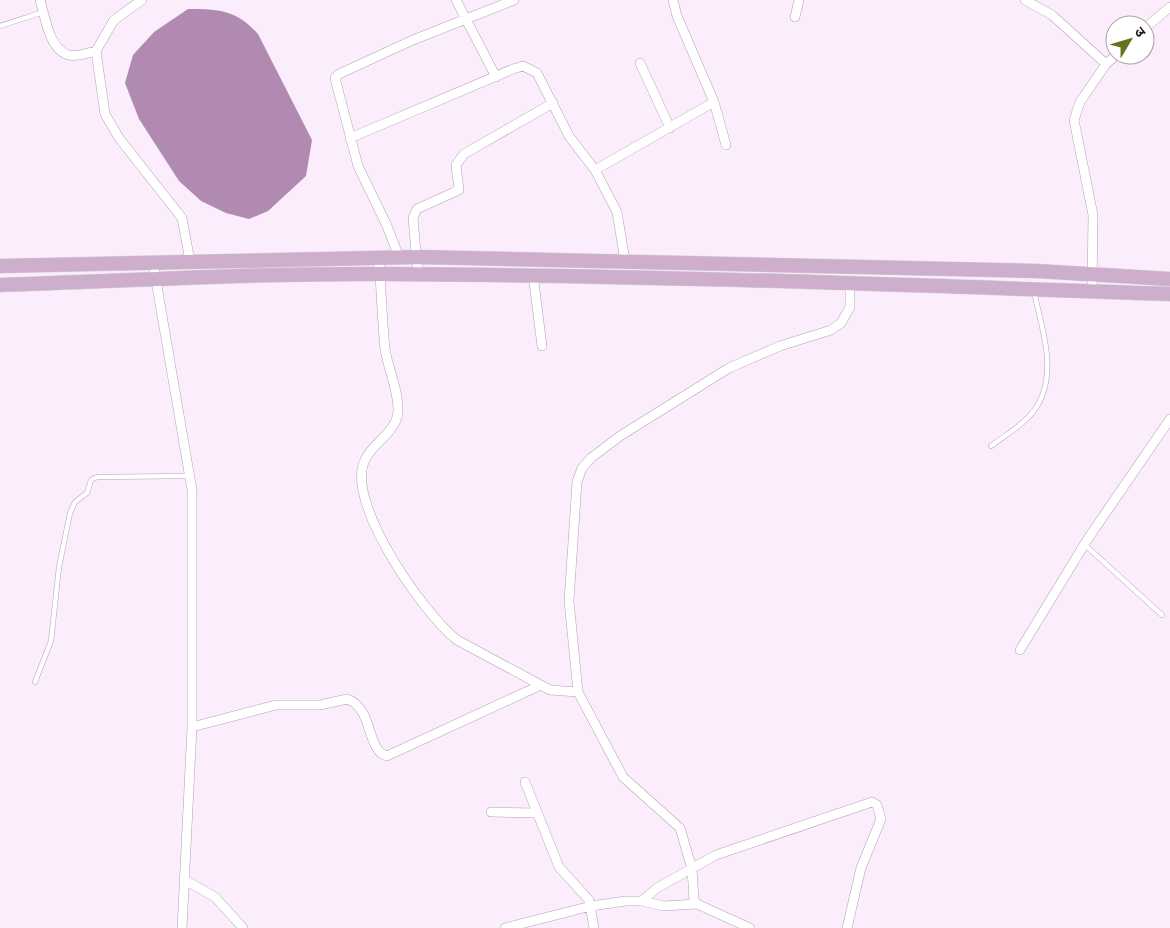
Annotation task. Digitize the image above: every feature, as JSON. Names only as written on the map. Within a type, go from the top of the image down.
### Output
[{"type":"main road","points":[[0,266],[418,257],[964,270],[1170,280]]},
{"type":"main road","points":[[963,286],[964,270]]},
{"type":"main road","points":[[0,285],[155,278],[418,274],[629,276],[1170,294]]},
{"type":"street","points":[[40,0],[52,37],[66,55],[96,51]]},
{"type":"street","points":[[142,0],[114,20],[96,51],[105,114],[119,138],[182,218],[190,261]]},
{"type":"street","points":[[456,0],[496,77]]},
{"type":"street","points":[[399,257],[389,231],[358,166],[335,78],[413,40],[514,0]]},
{"type":"street","points":[[673,0],[676,16],[714,102],[726,145]]},
{"type":"street","points":[[795,17],[799,0]]},
{"type":"street","points":[[1028,0],[1052,15],[1105,63]]},
{"type":"street","points":[[1155,20],[1170,7]]},
{"type":"street","points":[[640,63],[670,128]]},
{"type":"street","points":[[1092,291],[1093,215],[1074,120],[1076,110],[1105,65]]},
{"type":"street","points":[[350,138],[519,67],[531,68],[536,73],[553,103],[569,136],[595,170],[617,212],[625,261]]},
{"type":"street","points":[[595,170],[714,102]]},
{"type":"street","points":[[418,274],[415,213],[422,206],[459,190],[456,165],[459,159],[553,103]]},
{"type":"street","points":[[379,258],[385,349],[398,414],[392,427],[370,450],[362,467],[364,487],[373,523],[385,547],[440,626],[457,640],[541,685],[560,692],[578,692]]},
{"type":"street","points":[[152,263],[190,476],[193,609],[192,727],[182,928]]},
{"type":"street","points":[[533,275],[542,346]]},
{"type":"street","points":[[697,904],[694,900],[692,869],[680,828],[664,812],[633,787],[616,767],[578,692],[570,601],[577,482],[582,468],[591,458],[620,436],[729,368],[780,346],[831,330],[841,323],[850,307],[850,282]]},
{"type":"street","points":[[1020,650],[1085,544],[1170,419]]},
{"type":"street","points":[[192,727],[276,705],[320,705],[347,699],[353,701],[363,713],[376,749],[382,755],[387,756],[541,685]]},
{"type":"street","points":[[525,782],[559,867],[564,875],[586,896],[591,906],[594,928]]},
{"type":"street","points":[[642,901],[657,888],[730,850],[872,802],[878,805],[881,819],[861,868],[847,928]]},
{"type":"street","points":[[490,812],[536,813]]},
{"type":"street","points":[[185,880],[215,897],[242,928]]},
{"type":"street","points":[[505,928],[591,906],[642,901],[663,906],[697,904],[750,928]]},
{"type":"lane","points":[[0,26],[44,12]]},
{"type":"lane","points":[[991,446],[1034,411],[1047,374],[1047,347],[1033,288]]},
{"type":"lane","points":[[35,682],[51,641],[59,567],[70,513],[75,502],[87,493],[91,480],[97,477],[190,476]]},
{"type":"lane","points":[[1085,544],[1162,615]]},
{"type":"shaded area","points":[[188,9],[227,12],[242,20],[258,34],[312,140],[306,176],[268,211],[249,219],[226,213],[201,201],[179,181],[139,119],[125,83],[133,55],[154,32]]}]
